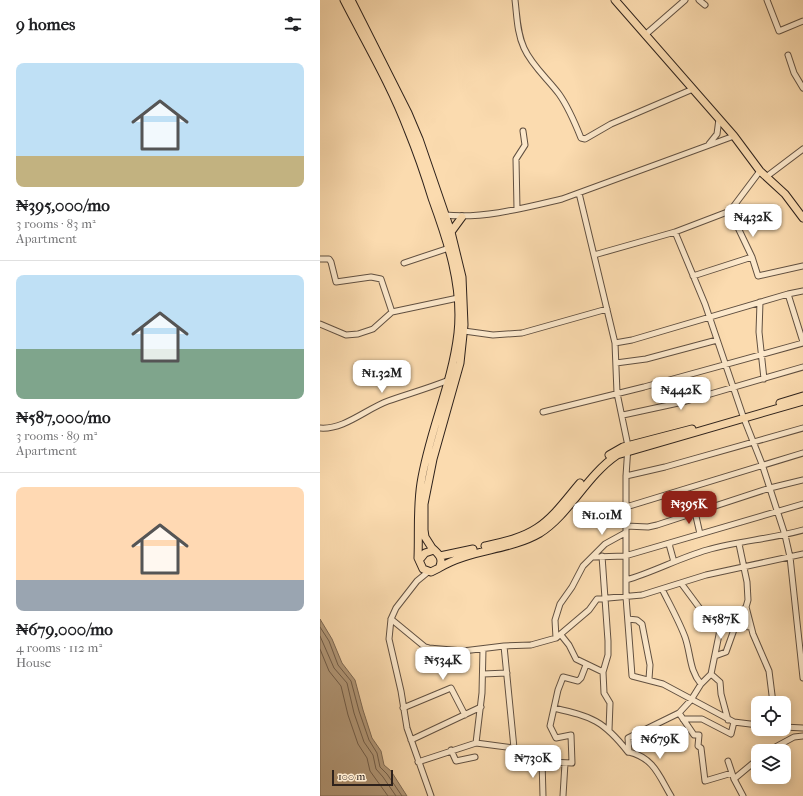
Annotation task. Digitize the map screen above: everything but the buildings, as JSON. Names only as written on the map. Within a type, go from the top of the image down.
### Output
[{"type":"main road","points":[[344,0],[390,90],[408,130],[449,248],[456,278],[458,298],[458,333],[449,380],[421,482],[418,516],[418,558],[422,567],[428,572],[434,572],[451,561],[512,545],[541,532],[553,522],[607,462],[628,449]]},
{"type":"main road","points":[[351,0],[408,114],[451,232],[462,277],[464,331],[460,363],[427,483],[424,530],[425,537],[432,548],[440,556],[442,562],[439,568]]},
{"type":"main road","points":[[615,0],[734,136],[760,171],[784,194],[803,218]]},
{"type":"main road","points":[[451,232],[462,217]]},
{"type":"main road","points":[[744,417],[803,396]]},
{"type":"main road","points":[[440,556],[511,540],[537,528],[549,518],[595,466],[615,451],[628,449],[803,401]]},
{"type":"main road","points":[[418,558],[421,558],[425,553],[431,551],[432,548]]},
{"type":"street","points":[[515,0],[517,27],[524,48],[539,70],[559,94],[571,114],[581,138],[585,139],[610,124],[693,89]]},
{"type":"street","points":[[645,35],[685,0]]},
{"type":"street","points":[[699,0],[705,5]]},
{"type":"street","points":[[767,0],[779,31],[803,21]]},
{"type":"street","points":[[788,55],[794,73],[803,88]]},
{"type":"street","points":[[708,144],[717,134],[719,119]]},
{"type":"street","points":[[517,209],[515,169],[516,159],[525,145],[523,131]]},
{"type":"street","points":[[445,215],[462,217],[517,209],[579,193],[708,144],[734,136]]},
{"type":"street","points":[[766,177],[803,149]]},
{"type":"street","points":[[594,255],[675,232],[730,211],[760,171]]},
{"type":"street","points":[[579,193],[615,343],[618,393],[628,449],[626,476],[625,556],[626,597],[632,676],[649,679],[662,684],[728,720],[751,724]]},
{"type":"street","points":[[730,211],[752,256],[758,276],[803,266]]},
{"type":"street","points":[[675,232],[709,316],[744,417],[755,443],[785,535],[790,558],[803,678]]},
{"type":"street","points":[[404,263],[449,248]]},
{"type":"street","points":[[693,276],[752,256]]},
{"type":"street","points":[[320,259],[329,259],[336,282],[371,277],[381,280],[392,312]]},
{"type":"street","points":[[615,343],[632,340],[709,316],[803,291]]},
{"type":"street","points":[[543,412],[644,387],[803,343],[788,294]]},
{"type":"street","points":[[320,324],[346,335],[358,334],[373,329],[392,312],[458,298]]},
{"type":"street","points":[[760,302],[759,332],[764,379]]},
{"type":"street","points":[[464,331],[493,335],[522,333],[607,309]]},
{"type":"street","points":[[616,363],[654,357],[717,340]]},
{"type":"street","points":[[623,415],[683,402],[803,367]]},
{"type":"street","points":[[320,428],[340,425],[387,401],[419,392],[449,380]]},
{"type":"street","points":[[626,476],[755,443],[803,428]]},
{"type":"street","points":[[626,507],[762,464],[803,453]]},
{"type":"street","points":[[626,526],[651,526],[687,516],[695,512],[770,488],[803,480]]},
{"type":"street","points":[[594,556],[625,556],[669,544],[777,510],[803,504]]},
{"type":"street","points":[[695,512],[700,534]]},
{"type":"street","points":[[626,580],[646,574],[708,550],[803,530]]},
{"type":"street","points":[[603,672],[576,659],[569,645],[559,636],[556,620],[560,604],[583,566],[605,544],[625,533]]},
{"type":"street","points":[[669,544],[674,562]]},
{"type":"street","points":[[738,544],[748,592],[746,607],[751,627],[770,672],[772,696]]},
{"type":"street","points":[[391,619],[425,647],[463,651],[504,646],[526,647],[559,636],[589,610],[596,600],[642,595],[743,566],[790,558],[803,554]]},
{"type":"street","points":[[602,556],[608,641],[608,655],[603,672],[604,693],[610,702],[609,730]]},
{"type":"street","points":[[417,581],[422,567]]},
{"type":"street","points":[[428,572],[417,581],[401,600],[391,619],[390,648],[411,740],[431,796]]},
{"type":"street","points":[[681,583],[704,614],[715,624],[751,627]]},
{"type":"street","points":[[662,589],[684,636],[691,657],[691,666],[695,677],[700,684]]},
{"type":"street","points":[[715,656],[726,652],[740,613],[746,607]]},
{"type":"street","points":[[628,619],[637,620],[642,624],[650,665],[649,679]]},
{"type":"street","points":[[629,752],[628,738],[679,713],[691,700],[700,684],[711,674],[721,625]]},
{"type":"street","points":[[504,646],[514,748]]},
{"type":"street","points":[[476,743],[481,707],[483,649]]},
{"type":"street","points":[[418,762],[476,743],[514,748],[542,760],[572,763],[571,735],[556,738],[550,726],[558,690],[563,677],[578,681],[581,678],[586,665]]},
{"type":"street","points":[[482,674],[507,673]]},
{"type":"street","points":[[711,674],[720,682],[721,694],[728,720]]},
{"type":"street","points":[[403,708],[448,688],[453,690],[465,715]]},
{"type":"street","points":[[411,740],[481,707]]},
{"type":"street","points":[[554,708],[592,718],[609,730],[629,752],[638,754],[651,762],[671,796]]},
{"type":"street","points":[[679,713],[694,735],[699,735],[698,746],[701,748],[705,781],[732,773]]},
{"type":"street","points":[[683,719],[702,719],[731,734],[734,722]]},
{"type":"street","points":[[791,727],[803,728]]},
{"type":"street","points":[[781,744],[794,737],[803,736]]},
{"type":"street","points":[[452,750],[456,761],[475,757]]},
{"type":"street","points":[[542,760],[543,796]]},
{"type":"street","points":[[728,761],[734,779],[743,796]]},
{"type":"street","points":[[563,796],[565,763]]},
{"type":"street","points":[[734,779],[751,765]]},
{"type":"water","points":[[320,619],[332,639],[342,663],[355,680],[372,738],[381,751],[384,765],[391,771],[407,796],[320,796]]}]
